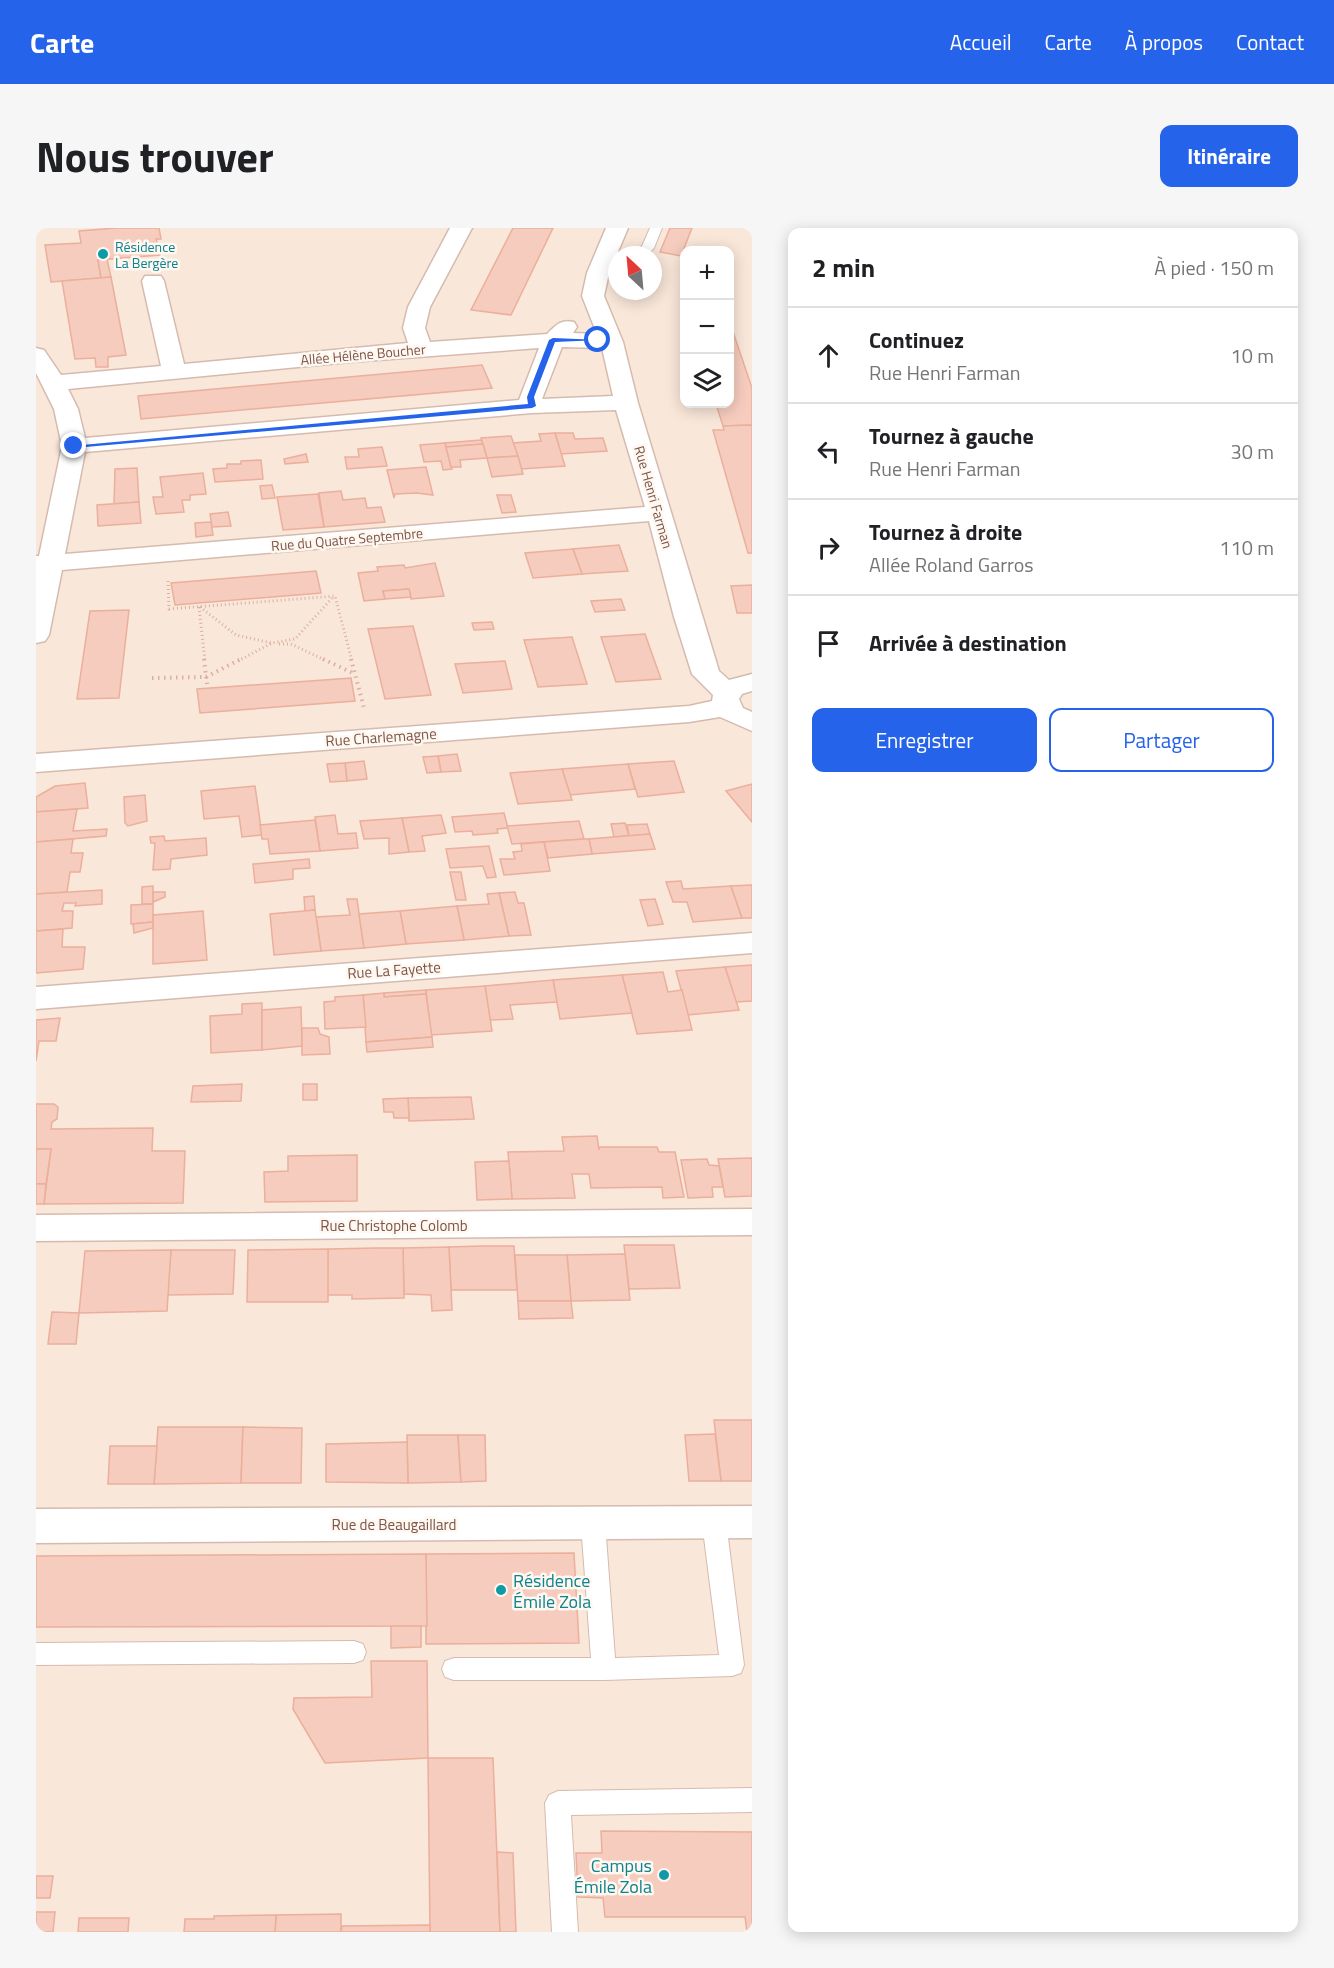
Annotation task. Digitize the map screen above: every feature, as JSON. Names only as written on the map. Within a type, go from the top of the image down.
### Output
[{"type":"street","points":[[422,349],[414,328],[419,307],[461,228]]},
{"type":"street","points":[[613,246],[617,228]]},
{"type":"street","points":[[532,406],[530,397],[553,340],[593,296],[608,271]]},
{"type":"street","points":[[153,281],[174,371]]},
{"type":"street","name":"Rue Henri Farman","points":[[593,296],[612,342],[626,403],[706,674],[738,691],[739,718],[752,723]]},
{"type":"street","points":[[553,340],[612,342]]},
{"type":"street","name":"Allée Hélène Boucher","points":[[47,379],[553,340]]},
{"type":"street","points":[[36,355],[47,379],[72,420],[74,446],[44,564],[36,634]]},
{"type":"street","points":[[74,446],[532,406],[626,403]]},
{"type":"street","name":"Rue du Quatre Septembre","points":[[44,564],[658,513]]},
{"type":"street","name":"Rue Charlemagne","points":[[36,763],[689,714],[738,691]]},
{"type":"street","name":"Rue La Fayette","points":[[36,998],[752,943]]},
{"type":"street","name":"Rue Christophe Colomb","points":[[36,1228],[752,1222]]},
{"type":"street","name":"Rue de Beaugaillard","points":[[36,1526],[752,1522]]},
{"type":"lane","points":[[649,246],[656,228]]},
{"type":"lane","points":[[454,1669],[604,1669],[732,1665],[714,1522]]},
{"type":"lane","points":[[593,1523],[604,1669]]},
{"type":"lane","points":[[36,1654],[354,1652]]},
{"type":"lane","points":[[565,1932],[558,1803],[752,1800]]},
{"type":"path","points":[[167,571],[169,609],[335,596]]},
{"type":"path","points":[[152,678],[206,677],[272,643],[295,639],[335,596]]},
{"type":"path","points":[[335,596],[372,738]]},
{"type":"path","points":[[199,606],[236,635],[272,643],[291,644],[356,674]]},
{"type":"path","points":[[199,606],[207,684]]},
{"type":"shaded area","points":[[36,228],[752,228],[752,1932],[36,1932]]},
{"type":"building","name":"Résidence La Bergère","points":[[159,228],[161,239],[156,239],[160,255],[98,260],[101,278],[51,282],[45,245],[81,243],[79,231]]},
{"type":"building","points":[[513,228],[553,228],[511,315],[471,310]]},
{"type":"building","points":[[670,228],[692,228],[685,246],[680,246],[680,256],[662,252]]},
{"type":"building","points":[[107,259],[111,277],[101,278],[98,260]]},
{"type":"building","points":[[111,277],[126,355],[108,357],[108,367],[96,367],[95,358],[75,359],[62,281]]},
{"type":"building","points":[[734,335],[752,388],[752,425],[723,426],[717,408],[734,408]]},
{"type":"building","points":[[482,365],[492,388],[141,419],[138,396]]},
{"type":"building","points":[[752,425],[752,553],[748,553],[713,430],[724,430],[723,426]]},
{"type":"building","points":[[555,433],[573,433],[575,439],[603,438],[607,451],[561,454]]},
{"type":"building","points":[[555,433],[565,466],[521,469],[513,443],[541,441],[539,434]]},
{"type":"building","points":[[511,436],[518,456],[487,458],[481,438]]},
{"type":"building","points":[[481,440],[483,444],[446,447],[445,443]]},
{"type":"building","points":[[445,443],[452,469],[443,470],[441,461],[424,462],[420,445]]},
{"type":"building","points":[[483,444],[487,458],[460,460],[461,467],[451,467],[446,447]]},
{"type":"building","points":[[382,447],[387,466],[347,469],[345,457],[359,457],[358,449]]},
{"type":"building","points":[[306,454],[308,462],[285,464],[284,459]]},
{"type":"building","points":[[518,456],[523,474],[492,477],[487,458]]},
{"type":"building","points":[[261,460],[263,479],[215,482],[213,469],[227,468],[227,464],[241,464],[241,461]]},
{"type":"building","points":[[426,467],[433,495],[395,494],[394,498],[387,470]]},
{"type":"building","points":[[137,468],[139,502],[114,504],[115,469]]},
{"type":"building","points":[[203,473],[206,494],[190,495],[190,500],[182,500],[184,512],[156,514],[153,497],[163,497],[160,477]]},
{"type":"building","points":[[272,485],[275,498],[262,499],[260,486]]},
{"type":"building","points":[[341,491],[343,500],[365,498],[367,508],[381,507],[385,522],[324,527],[319,493]]},
{"type":"building","points":[[318,494],[324,527],[283,530],[277,497]]},
{"type":"building","points":[[497,495],[511,495],[516,512],[502,513]]},
{"type":"building","points":[[139,502],[141,523],[98,526],[97,505]]},
{"type":"building","points":[[228,512],[231,526],[212,527],[210,514]]},
{"type":"building","points":[[211,522],[213,535],[196,537],[195,523]]},
{"type":"building","points":[[619,545],[628,571],[582,574],[573,549]]},
{"type":"building","points":[[573,549],[582,574],[533,578],[525,553]]},
{"type":"building","points":[[435,563],[444,596],[411,599],[409,589],[383,591],[385,599],[364,601],[358,573],[378,571],[377,567],[404,565],[405,568]]},
{"type":"building","points":[[316,571],[321,593],[175,605],[171,583]]},
{"type":"building","points":[[752,585],[752,613],[737,613],[731,586]]},
{"type":"building","points":[[409,589],[411,597],[385,599],[383,591]]},
{"type":"building","points":[[621,599],[625,610],[595,612],[591,601]]},
{"type":"building","points":[[129,610],[119,698],[77,699],[90,611]]},
{"type":"building","points":[[492,622],[494,629],[474,630],[472,623]]},
{"type":"building","points":[[413,626],[431,695],[385,699],[368,629]]},
{"type":"building","points":[[645,634],[661,679],[616,682],[601,637]]},
{"type":"building","points":[[572,637],[587,684],[538,687],[524,640]]},
{"type":"building","points":[[505,661],[512,689],[463,693],[455,664]]},
{"type":"building","points":[[351,678],[355,701],[200,713],[197,689]]},
{"type":"building","points":[[457,754],[461,771],[441,772],[438,756]]},
{"type":"building","points":[[438,756],[441,772],[427,773],[423,757]]},
{"type":"building","points":[[364,761],[367,779],[347,781],[345,763]]},
{"type":"building","points":[[674,761],[684,792],[638,797],[628,764]]},
{"type":"building","points":[[345,763],[347,781],[330,782],[327,764]]},
{"type":"building","points":[[628,764],[635,789],[570,795],[562,769]]},
{"type":"building","points":[[562,769],[572,800],[518,804],[510,773]]},
{"type":"building","points":[[85,783],[88,808],[36,812],[36,797],[55,786]]},
{"type":"building","points":[[752,784],[752,822],[726,791]]},
{"type":"building","points":[[255,786],[262,835],[242,837],[239,816],[204,819],[201,791]]},
{"type":"building","points":[[145,795],[147,821],[128,826],[125,823],[124,797]]},
{"type":"building","points":[[77,809],[73,831],[107,829],[106,836],[36,842],[36,812]]},
{"type":"building","points":[[504,813],[508,828],[497,829],[498,833],[473,835],[472,831],[455,832],[452,817]]},
{"type":"building","points":[[335,815],[338,834],[356,833],[358,848],[320,851],[315,817]]},
{"type":"building","points":[[441,815],[446,833],[422,836],[425,851],[409,852],[402,818]]},
{"type":"building","points":[[402,818],[409,852],[389,854],[389,838],[364,839],[360,821]]},
{"type":"building","points":[[315,820],[320,851],[270,854],[268,839],[262,839],[260,825]]},
{"type":"building","points":[[579,821],[584,839],[512,844],[507,826]]},
{"type":"building","points":[[625,823],[629,836],[614,837],[611,824]]},
{"type":"building","points":[[647,824],[650,834],[629,836],[627,825]]},
{"type":"building","points":[[650,834],[655,849],[592,854],[589,839]]},
{"type":"building","points":[[164,836],[165,841],[206,838],[207,855],[171,859],[170,869],[153,870],[155,843],[151,843],[150,837]]},
{"type":"building","points":[[73,839],[71,853],[83,853],[80,872],[70,872],[67,892],[36,894],[36,842]]},
{"type":"building","points":[[589,839],[592,854],[548,858],[544,842]]},
{"type":"building","points":[[544,842],[550,871],[504,875],[500,859],[515,859],[513,852],[522,851],[521,844]]},
{"type":"building","points":[[489,846],[496,877],[487,878],[483,866],[450,868],[446,849]]},
{"type":"building","points":[[309,859],[310,868],[293,869],[293,879],[255,883],[253,864]]},
{"type":"building","points":[[450,872],[461,872],[466,900],[456,900]]},
{"type":"building","points":[[681,881],[683,889],[731,886],[742,918],[693,922],[687,902],[673,902],[666,882]]},
{"type":"building","points":[[752,885],[752,918],[742,918],[731,886]]},
{"type":"building","points":[[153,886],[153,904],[142,904],[142,887]]},
{"type":"building","points":[[102,890],[102,904],[75,906],[76,903],[64,903],[62,911],[73,911],[72,928],[36,931],[36,894]]},
{"type":"building","points":[[153,892],[165,892],[165,897],[153,902]]},
{"type":"building","points":[[515,892],[518,903],[524,903],[531,935],[509,936],[499,893]]},
{"type":"building","points":[[499,893],[509,936],[464,940],[457,906],[489,904],[487,894]]},
{"type":"building","points":[[314,896],[315,910],[305,911],[304,897]]},
{"type":"building","points":[[347,899],[357,899],[364,948],[321,951],[316,917],[350,915]]},
{"type":"building","points":[[655,899],[663,924],[648,926],[640,900]]},
{"type":"building","points":[[153,904],[153,922],[131,924],[131,905]]},
{"type":"building","points":[[457,906],[464,940],[406,944],[400,911]]},
{"type":"building","points":[[315,910],[321,951],[274,955],[270,914]]},
{"type":"building","points":[[203,911],[207,960],[153,964],[153,915]]},
{"type":"building","points":[[400,911],[406,944],[364,948],[359,914]]},
{"type":"building","points":[[153,922],[153,928],[134,933],[133,924]]},
{"type":"building","points":[[63,929],[62,947],[85,947],[83,969],[36,973],[36,931]]},
{"type":"building","points":[[752,965],[752,1001],[736,1002],[725,967]]},
{"type":"building","points":[[725,967],[739,1010],[688,1015],[676,971]]},
{"type":"building","points":[[663,972],[668,992],[682,990],[692,1030],[637,1034],[622,975]]},
{"type":"building","points":[[622,975],[632,1013],[560,1019],[553,980]]},
{"type":"building","points":[[553,980],[557,1002],[510,1005],[513,1019],[490,1020],[485,986]]},
{"type":"building","points":[[485,986],[492,1031],[431,1035],[426,990]]},
{"type":"building","points":[[426,990],[426,994],[384,997],[384,993]]},
{"type":"building","points":[[384,993],[384,997],[426,994],[432,1037],[366,1042],[363,995]]},
{"type":"building","points":[[363,995],[366,1027],[325,1029],[324,1002],[335,1001],[335,997]]},
{"type":"building","points":[[262,1003],[262,1050],[211,1053],[210,1016],[242,1014],[242,1004]]},
{"type":"building","points":[[301,1007],[302,1046],[262,1050],[262,1010]]},
{"type":"building","points":[[60,1018],[56,1041],[39,1041],[36,1061],[36,1020]]},
{"type":"building","points":[[302,1028],[318,1028],[320,1034],[329,1037],[330,1054],[302,1055]]},
{"type":"building","points":[[432,1037],[433,1047],[367,1052],[366,1042]]},
{"type":"building","points":[[242,1084],[241,1101],[191,1102],[193,1086]]},
{"type":"building","points":[[303,1084],[317,1084],[317,1100],[303,1100]]},
{"type":"building","points":[[471,1097],[474,1119],[409,1121],[408,1098]]},
{"type":"building","points":[[408,1098],[409,1118],[394,1118],[393,1112],[384,1112],[383,1099]]},
{"type":"building","points":[[36,1104],[54,1104],[58,1107],[57,1119],[52,1122],[51,1129],[153,1128],[152,1151],[185,1151],[183,1203],[44,1204],[51,1149],[36,1149]]},
{"type":"building","points":[[597,1136],[599,1150],[599,1147],[657,1147],[659,1152],[675,1152],[684,1197],[663,1198],[662,1187],[591,1188],[589,1174],[572,1174],[575,1198],[512,1199],[508,1152],[564,1151],[562,1137]]},
{"type":"building","points":[[36,1149],[51,1149],[46,1184],[36,1184]]},
{"type":"building","points":[[357,1155],[357,1201],[265,1202],[264,1172],[288,1171],[288,1156]]},
{"type":"building","points":[[752,1158],[752,1196],[725,1197],[718,1159]]},
{"type":"building","points":[[707,1159],[709,1165],[719,1166],[723,1187],[712,1187],[713,1197],[688,1198],[681,1160]]},
{"type":"building","points":[[509,1161],[512,1199],[477,1200],[475,1162]]},
{"type":"building","points":[[36,1184],[46,1184],[44,1204],[36,1204]]},
{"type":"building","points":[[624,1245],[674,1245],[680,1288],[629,1289]]},
{"type":"building","points":[[514,1246],[517,1290],[451,1290],[449,1247]]},
{"type":"building","points":[[449,1247],[452,1310],[432,1311],[431,1295],[404,1294],[403,1248]]},
{"type":"building","points":[[403,1248],[404,1298],[352,1299],[352,1295],[327,1295],[328,1249]]},
{"type":"building","points":[[328,1249],[328,1302],[247,1302],[248,1250]]},
{"type":"building","points":[[171,1250],[235,1250],[233,1294],[167,1295]]},
{"type":"building","points":[[171,1250],[167,1311],[79,1313],[85,1251]]},
{"type":"building","points":[[625,1254],[630,1300],[571,1301],[567,1255]]},
{"type":"building","points":[[515,1255],[567,1255],[571,1301],[518,1301]]},
{"type":"building","points":[[518,1301],[571,1301],[573,1318],[519,1319]]},
{"type":"building","points":[[52,1312],[79,1313],[76,1344],[48,1344]]},
{"type":"building","points":[[714,1420],[752,1420],[752,1481],[721,1481]]},
{"type":"building","points":[[158,1427],[243,1427],[241,1483],[154,1484]]},
{"type":"building","points":[[243,1427],[302,1428],[301,1483],[241,1483]]},
{"type":"building","points":[[715,1434],[721,1481],[689,1481],[685,1435]]},
{"type":"building","points":[[407,1435],[458,1435],[461,1482],[408,1483]]},
{"type":"building","points":[[458,1435],[485,1435],[486,1481],[461,1482]]},
{"type":"building","points":[[407,1442],[408,1483],[326,1482],[326,1444]]},
{"type":"building","points":[[110,1446],[157,1446],[154,1484],[108,1484]]},
{"type":"building","name":"Résidence Émile Zola","points":[[574,1553],[579,1643],[426,1644],[426,1554]]},
{"type":"building","points":[[426,1554],[427,1626],[36,1627],[36,1556]]},
{"type":"building","points":[[391,1626],[421,1626],[421,1647],[391,1648]]},
{"type":"building","points":[[371,1661],[427,1661],[428,1758],[325,1763],[293,1709],[294,1698],[372,1697]]},
{"type":"building","points":[[428,1758],[493,1758],[500,1932],[430,1932]]},
{"type":"building","name":"Campus Émile Zola","points":[[601,1831],[752,1832],[752,1932],[747,1932],[745,1917],[605,1917],[603,1898],[578,1897],[576,1853],[602,1853]]},
{"type":"building","points":[[497,1852],[513,1853],[516,1932],[500,1932]]},
{"type":"building","points":[[36,1876],[53,1876],[50,1898],[36,1898]]},
{"type":"building","points":[[36,1912],[55,1912],[53,1932],[36,1932]]},
{"type":"building","points":[[341,1914],[341,1932],[275,1932],[276,1915]]},
{"type":"building","points":[[276,1915],[275,1932],[184,1932],[185,1919]]},
{"type":"building","points":[[79,1918],[129,1918],[128,1932],[78,1932]]},
{"type":"building","points":[[430,1925],[430,1932],[341,1932],[342,1926]]},
{"type":"place","name":"Résidence La Bergère","points":[[103,254]]},
{"type":"place","name":"Résidence Émile Zola","points":[[501,1590]]},
{"type":"place","name":"Campus Émile Zola","points":[[664,1875]]},
{"type":"route","points":[[74,446],[532,406],[530,397],[553,340],[598,340]]}]
